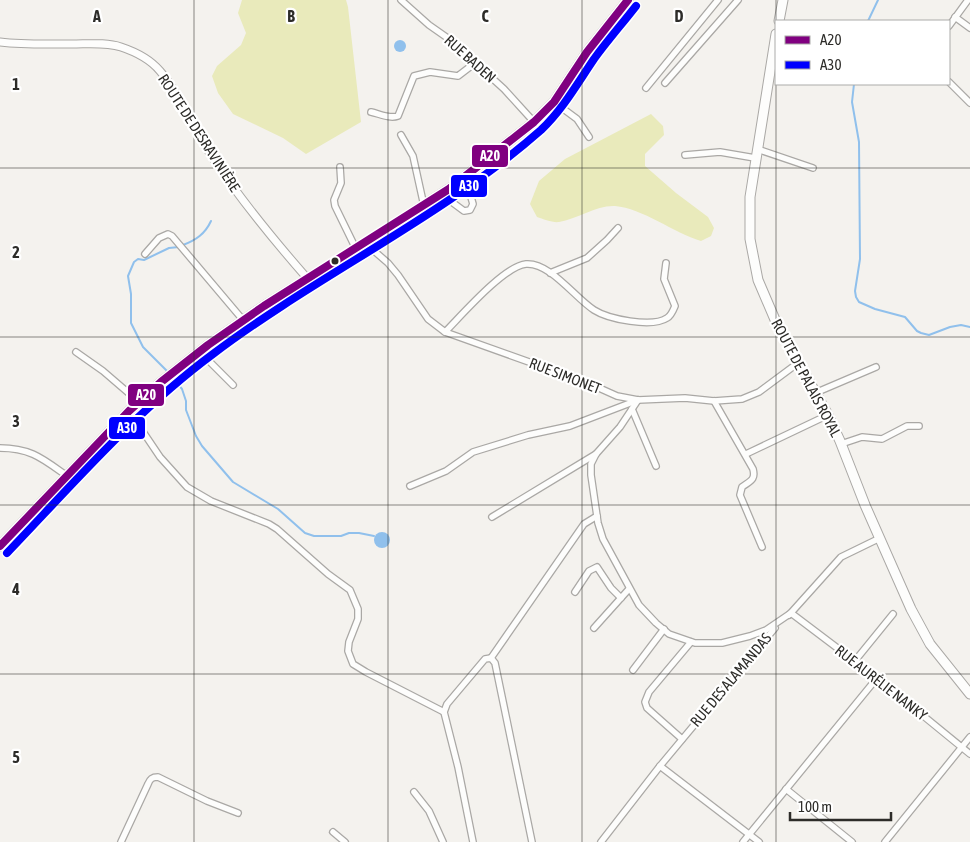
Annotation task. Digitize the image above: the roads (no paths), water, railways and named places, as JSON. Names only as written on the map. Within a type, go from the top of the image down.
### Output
[{"type":"main road","points":[[0,546],[160,382],[243,320],[424,206],[465,177],[534,122],[554,102],[587,52],[628,0]]},
{"type":"main road","points":[[779,20],[783,0]]},
{"type":"main road","name":"ROUTE DE PALAIS ROYAL","points":[[775,40],[750,197],[750,240],[758,280],[776,322],[828,415],[911,609],[930,644],[970,694]]},
{"type":"street","name":"RUE BADEN","points":[[401,0],[429,25],[449,39],[504,89],[534,122]]},
{"type":"street","points":[[646,88],[718,0]]},
{"type":"street","points":[[665,83],[738,0]]},
{"type":"street","points":[[950,24],[968,0]]},
{"type":"street","points":[[955,17],[970,28]]},
{"type":"street","name":"ROUTE DE DESRAVINIÈRE","points":[[0,42],[20,45],[101,44],[119,47],[139,54],[150,62],[160,71],[172,88],[208,152],[231,184],[270,236],[307,278]]},
{"type":"street","points":[[371,112],[392,118],[396,117],[414,76],[430,72],[458,76],[475,63]]},
{"type":"street","points":[[950,83],[970,103]]},
{"type":"street","points":[[554,102],[577,119],[589,138]]},
{"type":"street","points":[[401,135],[413,156],[424,206]]},
{"type":"street","points":[[684,155],[720,152],[756,154],[813,168]]},
{"type":"street","points":[[340,167],[341,183],[334,200],[335,206],[356,249]]},
{"type":"street","points":[[441,194],[464,211],[470,210],[473,204],[465,177]]},
{"type":"street","points":[[550,273],[587,258],[618,228]]},
{"type":"street","points":[[145,254],[159,238],[168,234],[172,236],[243,320]]},
{"type":"street","name":"RUE SIMONET","points":[[365,243],[392,268],[428,319],[445,332],[579,380],[617,396],[638,400],[684,398],[714,401],[742,398],[759,392],[798,364]]},
{"type":"street","points":[[445,332],[508,272],[520,265],[527,264],[539,265],[593,310],[610,317],[642,323],[657,322],[668,318],[675,306],[664,278],[666,263]]},
{"type":"street","points":[[76,352],[103,371],[139,402]]},
{"type":"street","points":[[200,352],[233,385]]},
{"type":"street","points":[[815,393],[876,367]]},
{"type":"street","points":[[638,400],[596,454],[591,464],[591,475],[597,516],[603,539],[639,605],[664,630],[691,642],[722,643],[750,636],[766,630],[791,613]]},
{"type":"street","points":[[410,486],[446,471],[473,452],[528,435],[570,426],[638,400]]},
{"type":"street","points":[[714,401],[746,454],[754,475],[751,482],[742,487],[740,495],[762,547]]},
{"type":"street","points":[[632,409],[656,466]]},
{"type":"street","points":[[129,412],[160,457],[187,487],[211,501],[277,529],[328,574],[350,590],[358,609],[358,619],[349,642],[348,651],[354,664],[444,712]]},
{"type":"street","points":[[746,454],[828,415]]},
{"type":"street","points":[[841,444],[862,437],[882,439],[907,426],[919,426]]},
{"type":"street","points":[[0,448],[13,448],[31,452],[67,476]]},
{"type":"street","points":[[492,517],[596,454]]},
{"type":"street","points":[[532,842],[493,661],[584,524],[597,516]]},
{"type":"street","name":"RUE DES ALAMANDAS","points":[[602,842],[660,766],[765,637],[791,613],[840,558],[880,538]]},
{"type":"street","points":[[575,592],[589,571],[596,568],[599,569],[611,588],[621,598]]},
{"type":"street","points":[[594,628],[629,589]]},
{"type":"street","name":"RUE AURÉLIE NANKY","points":[[791,613],[877,678],[970,754]]},
{"type":"street","points":[[854,662],[893,614]]},
{"type":"street","points":[[633,670],[664,630]]},
{"type":"street","points":[[682,739],[647,708],[645,702],[650,692],[691,642]]},
{"type":"street","points":[[473,842],[458,766],[444,712],[448,704],[485,659],[493,661]]},
{"type":"street","points":[[743,842],[877,678]]},
{"type":"street","points":[[885,842],[970,738]]},
{"type":"street","points":[[660,766],[758,842]]},
{"type":"street","points":[[121,842],[150,779],[154,777],[158,777],[207,801],[238,813]]},
{"type":"street","points":[[786,789],[852,842]]},
{"type":"street","points":[[414,792],[429,810],[443,842]]},
{"type":"street","points":[[333,832],[345,842]]},
{"type":"water","points":[[402,40],[405,41],[405,51],[398,52],[395,51],[394,44],[395,41]]},
{"type":"water","points":[[379,532],[385,532],[390,537],[388,546],[379,548],[374,543],[374,537]]},
{"type":"waterway","points":[[868,20],[878,0]]},
{"type":"waterway","points":[[854,85],[852,102],[859,142],[860,259],[855,291],[856,297],[859,302],[875,309],[905,317],[921,333],[929,335],[961,325],[970,327]]},
{"type":"waterway","points":[[183,245],[200,236],[211,221]]},
{"type":"waterway","points":[[168,372],[143,347],[131,323],[131,294],[128,276],[134,262],[138,259],[144,260],[169,248],[179,247]]},
{"type":"waterway","points":[[173,378],[182,389],[186,401],[186,410],[196,436],[202,446],[233,482],[278,509],[305,533],[314,536],[341,536],[349,533],[374,536]]}]
